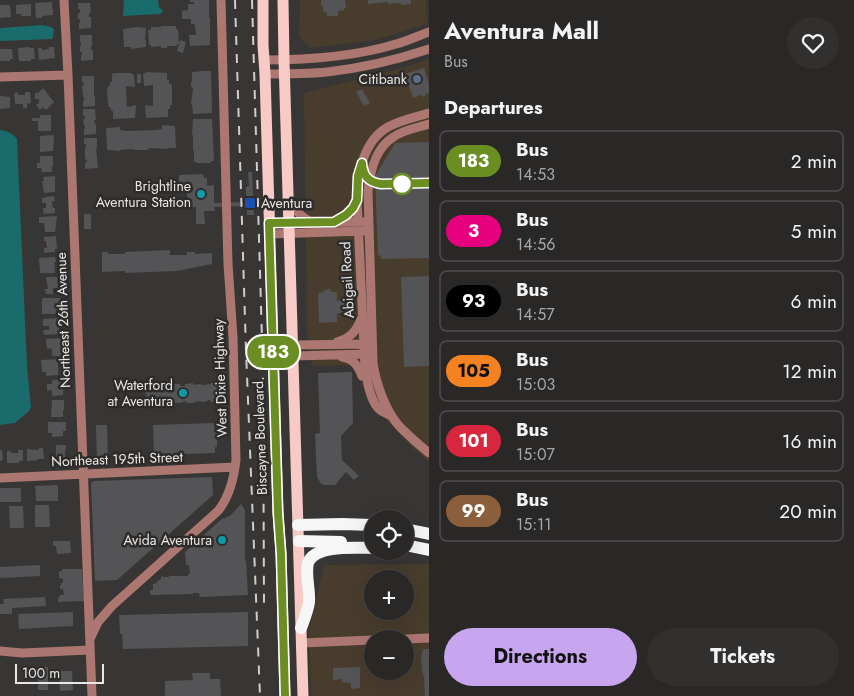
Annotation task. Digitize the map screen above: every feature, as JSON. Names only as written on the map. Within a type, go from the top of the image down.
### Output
[{"type":"highway","points":[[298,525],[364,525]]},
{"type":"highway","points":[[414,531],[429,534]]},
{"type":"highway","points":[[299,541],[364,542]]},
{"type":"highway","points":[[414,547],[429,550]]},
{"type":"highway","points":[[302,628],[309,603],[308,568],[312,558],[329,550],[364,548]]},
{"type":"main road","name":"Biscayne Boulevard","points":[[262,0],[285,696]]},
{"type":"main road","points":[[285,3],[284,60],[303,696]]},
{"type":"main road","points":[[279,524],[298,525]]},
{"type":"main road","points":[[280,539],[299,541]]},
{"type":"main road","points":[[282,568],[290,588],[292,633],[294,637],[302,642]]},
{"type":"street","name":"Northeast 26th Avenue","points":[[64,0],[90,639]]},
{"type":"street","name":"West Dixie Highway","points":[[92,696],[90,639],[98,622],[109,609],[218,511],[228,494],[236,467],[220,0]]},
{"type":"street","points":[[264,60],[284,60],[361,52],[397,44],[429,32]]},
{"type":"street","points":[[265,74],[328,72],[366,66],[429,49]]},
{"type":"street","points":[[0,77],[68,75]]},
{"type":"street","name":"Abigail Road","points":[[429,113],[383,130],[372,142],[366,154],[357,185],[362,314],[369,354],[391,416],[400,427],[429,453]]},
{"type":"street","name":"Abigail Road","points":[[368,344],[368,191],[372,167],[383,147],[391,138],[429,124]]},
{"type":"street","points":[[288,199],[302,218],[312,223]]},
{"type":"street","points":[[334,222],[346,215],[353,208],[357,200]]},
{"type":"street","points":[[289,228],[312,223],[334,222],[358,227]]},
{"type":"street","points":[[334,232],[369,226]]},
{"type":"street","points":[[270,229],[289,228],[334,232],[345,236],[359,250]]},
{"type":"street","points":[[328,345],[352,335],[358,327],[362,314]]},
{"type":"street","points":[[293,351],[328,345],[368,344]]},
{"type":"street","points":[[273,350],[345,358],[355,362],[368,386]]},
{"type":"street","points":[[330,356],[369,354]]},
{"type":"street","name":"Abigail Road","points":[[369,354],[365,368],[368,386],[379,409],[391,416]]},
{"type":"street","name":"Northeast 195th Street","points":[[0,478],[236,467]]},
{"type":"street","points":[[414,639],[429,638]]},
{"type":"street","points":[[302,642],[364,640]]},
{"type":"street","points":[[0,651],[22,654],[90,650]]},
{"type":"shaded area","points":[[300,0],[426,0],[427,24],[375,40],[310,48],[299,37]]},
{"type":"shaded area","points":[[429,59],[429,462],[369,402],[354,365],[312,366],[307,330],[304,93],[406,67]]},
{"type":"shaded area","points":[[429,564],[429,696],[311,696],[309,632],[324,565]]},
{"type":"water","points":[[124,0],[158,0],[159,7],[163,11],[160,14],[123,16]]},
{"type":"water","points":[[43,25],[54,29],[52,39],[0,41],[0,28]]},
{"type":"water","points":[[0,130],[10,133],[17,139],[27,367],[31,407],[15,423],[0,425]]},
{"type":"building","points":[[190,0],[209,0],[210,45],[190,46],[189,35],[196,35],[195,25],[191,24],[191,19],[182,19],[182,11],[188,10],[188,4],[194,4]]},
{"type":"building","points":[[321,0],[345,0],[346,8],[338,11],[338,16],[327,16],[327,13],[323,11],[323,6],[321,6]]},
{"type":"building","points":[[368,0],[411,0],[411,4],[388,4],[388,2],[368,4]]},
{"type":"building","points":[[52,2],[53,15],[36,18],[35,3]]},
{"type":"building","points":[[78,3],[90,3],[91,13],[89,13],[89,17],[91,17],[91,28],[79,29],[80,19],[78,19],[78,13],[80,13],[80,9],[78,9]]},
{"type":"building","points":[[31,4],[31,16],[16,14],[16,5]]},
{"type":"building","points":[[0,5],[10,5],[11,17],[0,18]]},
{"type":"building","points":[[176,26],[179,44],[177,46],[161,48],[161,46],[151,47],[149,45],[148,30],[151,30],[151,27]]},
{"type":"building","points":[[146,28],[146,47],[131,49],[131,47],[124,47],[123,29]]},
{"type":"building","points":[[80,35],[92,35],[91,50],[93,50],[93,60],[81,61]]},
{"type":"building","points":[[180,40],[186,42],[183,53],[177,51]]},
{"type":"building","points":[[49,47],[54,47],[55,58],[39,60],[38,48],[42,48],[42,50],[49,49]]},
{"type":"building","points":[[18,48],[34,48],[35,59],[19,61]]},
{"type":"building","points":[[0,49],[12,49],[13,59],[10,59],[10,61],[0,61]]},
{"type":"building","name":"Citibank","points":[[424,68],[429,84],[429,93],[424,97],[421,95],[413,98],[405,74]]},
{"type":"building","points":[[211,71],[212,113],[193,114],[191,104],[193,89],[191,87],[192,72]]},
{"type":"building","points":[[147,72],[167,73],[167,80],[169,80],[169,84],[172,87],[172,105],[168,109],[168,117],[146,118],[145,105],[153,106],[153,85],[144,86],[143,74]]},
{"type":"building","points":[[131,73],[134,75],[135,87],[126,86],[126,89],[127,107],[136,105],[135,118],[113,119],[113,111],[111,111],[111,107],[109,108],[108,104],[107,90],[110,82],[112,82],[112,74]]},
{"type":"building","points":[[137,74],[141,74],[141,83],[137,83]]},
{"type":"building","points":[[82,76],[94,76],[95,106],[83,107],[82,86],[84,86]]},
{"type":"building","points":[[43,88],[54,102],[46,110],[43,107],[40,110],[36,105],[39,103],[39,99],[35,99],[35,93],[38,93]]},
{"type":"building","points":[[362,89],[370,103],[364,106],[356,92]]},
{"type":"building","points":[[18,92],[18,95],[25,95],[25,92],[30,92],[31,103],[27,104],[27,108],[23,108],[23,104],[15,104],[14,93]]},
{"type":"building","points":[[0,96],[10,97],[10,108],[0,109]]},
{"type":"building","points":[[83,109],[95,109],[96,134],[84,135],[85,126],[83,119],[85,119],[85,116],[83,116]]},
{"type":"building","points":[[40,115],[51,115],[51,131],[38,131],[38,121],[32,121],[32,119],[40,118]]},
{"type":"building","points":[[193,119],[212,119],[214,161],[211,161],[211,163],[194,162]]},
{"type":"building","points":[[162,125],[175,126],[176,148],[107,150],[106,128],[120,127],[120,130],[126,131],[156,130],[162,129]]},
{"type":"building","points":[[54,135],[53,151],[40,152],[40,136]]},
{"type":"building","points":[[84,138],[97,138],[98,168],[85,169],[85,163],[87,162],[85,159],[86,144],[84,144]]},
{"type":"building","points":[[429,142],[429,258],[381,259],[381,255],[378,256],[375,176],[395,143]]},
{"type":"building","points":[[40,156],[53,156],[52,172],[42,172],[41,168],[37,168],[37,163],[40,163]]},
{"type":"building","name":"Brightline Aventura Station","points":[[248,172],[252,172],[254,215],[247,215],[247,206],[214,207],[215,211],[204,211],[205,224],[196,224],[196,207],[187,208],[187,183],[179,183],[179,175],[203,174],[204,178],[207,178],[207,186],[214,185],[214,203],[246,202],[246,187],[249,186]]},
{"type":"building","points":[[55,176],[55,192],[44,193],[43,177]]},
{"type":"building","points":[[54,196],[55,201],[52,201],[55,213],[44,214],[43,208],[46,208],[46,203],[42,203],[42,198]]},
{"type":"building","points":[[84,214],[91,214],[91,229],[84,229]]},
{"type":"building","points":[[57,216],[55,232],[45,232],[44,223],[39,223],[39,217]]},
{"type":"building","points":[[56,236],[57,249],[55,249],[55,252],[44,253],[44,248],[47,248],[44,237]]},
{"type":"building","points":[[170,250],[170,255],[187,255],[187,252],[195,252],[195,254],[212,253],[212,264],[177,271],[102,272],[102,252],[125,254],[125,252]]},
{"type":"building","points":[[55,257],[55,273],[40,273],[39,258]]},
{"type":"building","points":[[429,276],[429,366],[404,367],[401,277]]},
{"type":"building","points":[[46,277],[57,277],[58,288],[53,288],[53,294],[46,294],[45,289],[48,289]]},
{"type":"building","points":[[331,289],[331,292],[337,292],[337,301],[351,300],[352,313],[337,313],[337,322],[319,323],[318,293]]},
{"type":"building","points":[[42,298],[60,298],[58,314],[42,314]]},
{"type":"building","points":[[58,318],[59,334],[44,335],[43,330],[49,330],[49,326],[43,326],[43,319]]},
{"type":"building","points":[[63,338],[62,356],[52,356],[52,348],[47,349],[46,339]]},
{"type":"building","points":[[58,359],[58,375],[46,376],[46,372],[42,372],[41,360]]},
{"type":"building","points":[[352,372],[353,423],[341,436],[342,460],[359,476],[354,480],[346,472],[335,485],[321,484],[317,477],[315,434],[320,433],[318,373]]},
{"type":"building","points":[[64,379],[63,395],[52,396],[52,390],[47,391],[47,384],[52,384],[52,380]]},
{"type":"building","name":"Waterford at Aventura","points":[[193,383],[193,385],[204,385],[222,383],[222,400],[211,402],[210,400],[205,402],[196,401],[194,403],[187,403],[186,401],[180,403],[145,403],[145,396],[147,394],[145,394],[144,386],[155,385],[160,388],[162,384],[169,384],[169,387],[172,387],[173,384],[185,386],[185,384]]},
{"type":"building","points":[[52,400],[64,400],[63,417],[51,417]]},
{"type":"building","points":[[48,422],[66,422],[66,431],[63,431],[63,436],[52,437],[52,433],[48,433]]},
{"type":"building","points":[[214,423],[215,430],[217,430],[215,453],[154,455],[153,425]]},
{"type":"building","points":[[96,425],[107,425],[108,461],[97,461]]},
{"type":"building","points":[[56,445],[66,445],[65,458],[62,458],[62,460],[54,461]]},
{"type":"building","points":[[39,448],[43,448],[44,459],[27,461],[27,449],[39,450]]},
{"type":"building","points":[[0,450],[2,450],[3,460],[0,461]]},
{"type":"building","points":[[18,450],[23,450],[23,461],[7,463],[7,451],[18,453]]},
{"type":"building","points":[[212,477],[213,495],[117,580],[95,581],[91,484],[93,481]]},
{"type":"building","points":[[58,485],[58,501],[36,501],[35,486]]},
{"type":"building","points":[[0,488],[21,488],[21,502],[0,502]]},
{"type":"building","name":"Avida Aventura","points":[[241,504],[245,510],[245,561],[248,595],[200,597],[199,593],[193,593],[150,595],[150,590],[153,590],[153,584],[157,583],[162,576],[187,576],[190,573],[189,565],[186,565],[185,552],[223,518],[229,517]]},
{"type":"building","points":[[35,505],[49,505],[50,527],[35,527]]},
{"type":"building","points":[[9,506],[23,506],[24,528],[10,528]]},
{"type":"building","points":[[53,541],[70,541],[71,553],[57,554]]},
{"type":"building","points":[[40,565],[40,576],[0,578],[0,567]]},
{"type":"building","points":[[62,569],[82,569],[84,601],[58,602],[58,597],[64,595],[63,589],[60,589],[63,579],[59,578],[59,571],[62,571]]},
{"type":"building","points":[[45,597],[46,606],[12,608],[12,614],[0,614],[0,604],[4,604],[3,599]]},
{"type":"building","points":[[73,612],[73,626],[19,629],[18,614]]},
{"type":"building","points":[[248,612],[248,646],[123,649],[119,615]]},
{"type":"building","points":[[423,649],[429,649],[429,696],[425,696],[421,657]]},
{"type":"building","points":[[38,667],[48,667],[48,690],[38,690]]},
{"type":"building","points":[[360,667],[360,688],[351,689],[351,683],[342,682],[342,679],[333,680],[333,668]]},
{"type":"building","points":[[59,671],[72,671],[73,690],[60,691]]},
{"type":"building","points":[[192,673],[210,673],[210,679],[220,679],[221,696],[165,696],[165,681],[193,680]]},
{"type":"railway","points":[[235,0],[246,351],[260,696]]},
{"type":"railway","points":[[252,0],[263,374],[264,604]]},
{"type":"bus line","name":"183","points":[[285,696],[269,223],[334,222],[346,215],[353,208],[357,200],[358,176],[362,163],[366,178],[376,183],[429,183]]},
{"type":"place","name":"Citibank","points":[[417,79]]},
{"type":"place","name":"Brightline Aventura Station","points":[[201,194]]},
{"type":"place","name":"Aventura","points":[[250,203]]},
{"type":"place","name":"Waterford at Aventura","points":[[183,393]]},
{"type":"place","name":"Avida Aventura","points":[[222,540]]}]
